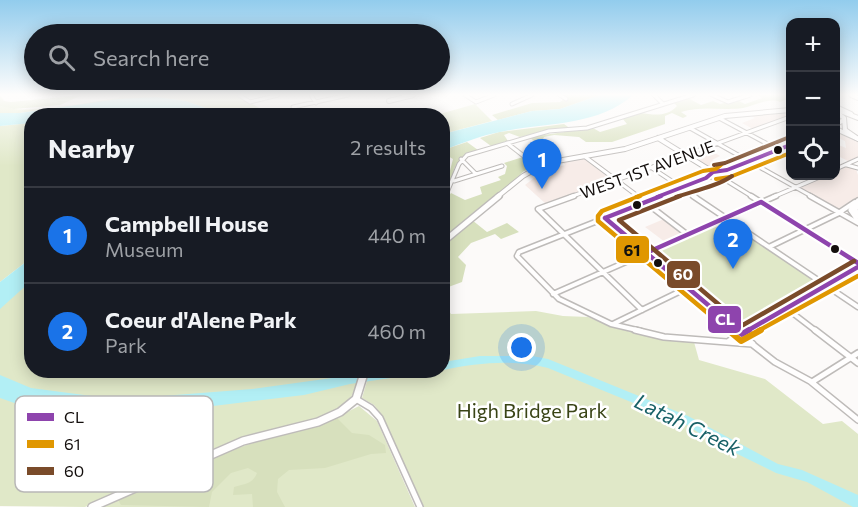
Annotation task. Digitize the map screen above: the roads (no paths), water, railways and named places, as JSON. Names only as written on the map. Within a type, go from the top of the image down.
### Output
[{"type":"main road","points":[[450,236],[523,176],[546,164],[625,149],[716,119]]},
{"type":"main road","points":[[840,122],[844,120],[845,130],[858,139]]},
{"type":"main road","points":[[840,131],[858,139]]},
{"type":"main road","points":[[658,138],[716,174],[786,147]]},
{"type":"main road","points":[[857,203],[855,211],[858,220]]},
{"type":"main road","points":[[213,453],[243,441],[326,419],[346,409],[356,399],[363,378]]},
{"type":"main road","points":[[92,507],[124,492]]},
{"type":"street","points":[[450,188],[461,159],[467,155],[549,131],[582,129],[616,119]]},
{"type":"street","points":[[719,119],[786,154]]},
{"type":"street","name":"WEST 1ST AVENUE","points":[[562,235],[538,209],[786,119]]},
{"type":"street","points":[[689,128],[838,213],[858,220]]},
{"type":"street","points":[[507,142],[525,158]]},
{"type":"street","points":[[584,156],[688,235]]},
{"type":"street","points":[[461,159],[476,174]]},
{"type":"street","points":[[840,168],[858,159]]},
{"type":"street","points":[[846,165],[858,168]]},
{"type":"street","points":[[454,181],[502,166]]},
{"type":"street","points":[[651,167],[858,307]]},
{"type":"street","points":[[755,346],[664,337],[613,324],[571,306],[553,294],[517,254],[716,174],[858,263]]},
{"type":"street","points":[[553,294],[813,180]]},
{"type":"street","points":[[770,247],[857,203]]},
{"type":"street","points":[[605,218],[775,362],[813,382],[858,420]]},
{"type":"street","points":[[562,235],[642,310]]},
{"type":"street","points":[[729,342],[858,267]]},
{"type":"street","points":[[613,324],[687,288]]},
{"type":"street","points":[[786,308],[858,363]]},
{"type":"street","points":[[813,382],[858,353]]},
{"type":"street","points":[[356,399],[371,408],[380,418],[420,507]]},
{"type":"water","points":[[0,119],[24,119],[24,124],[0,126]]},
{"type":"water","points":[[502,119],[584,119],[493,133],[450,147],[450,132]]},
{"type":"water","points":[[24,263],[24,287],[0,309],[0,282]]},
{"type":"water","name":"Latah Creek","points":[[480,356],[532,356],[548,359],[688,416],[778,464],[802,470],[858,495],[858,507],[853,507],[807,482],[776,473],[711,441],[687,425],[548,368],[496,363],[450,369],[450,361]]},
{"type":"water","points":[[0,375],[31,388],[92,396],[15,396],[15,403],[0,398]]},
{"type":"water","points":[[332,378],[391,378],[350,384],[304,395],[213,406],[213,396],[163,396],[252,389]]},
{"type":"place","name":"Campbell House","points":[[542,189]]},
{"type":"place","name":"Coeur d'Alene Park","points":[[733,269]]},
{"type":"park label","name":"High Bridge Park","points":[[532,410]]}]
